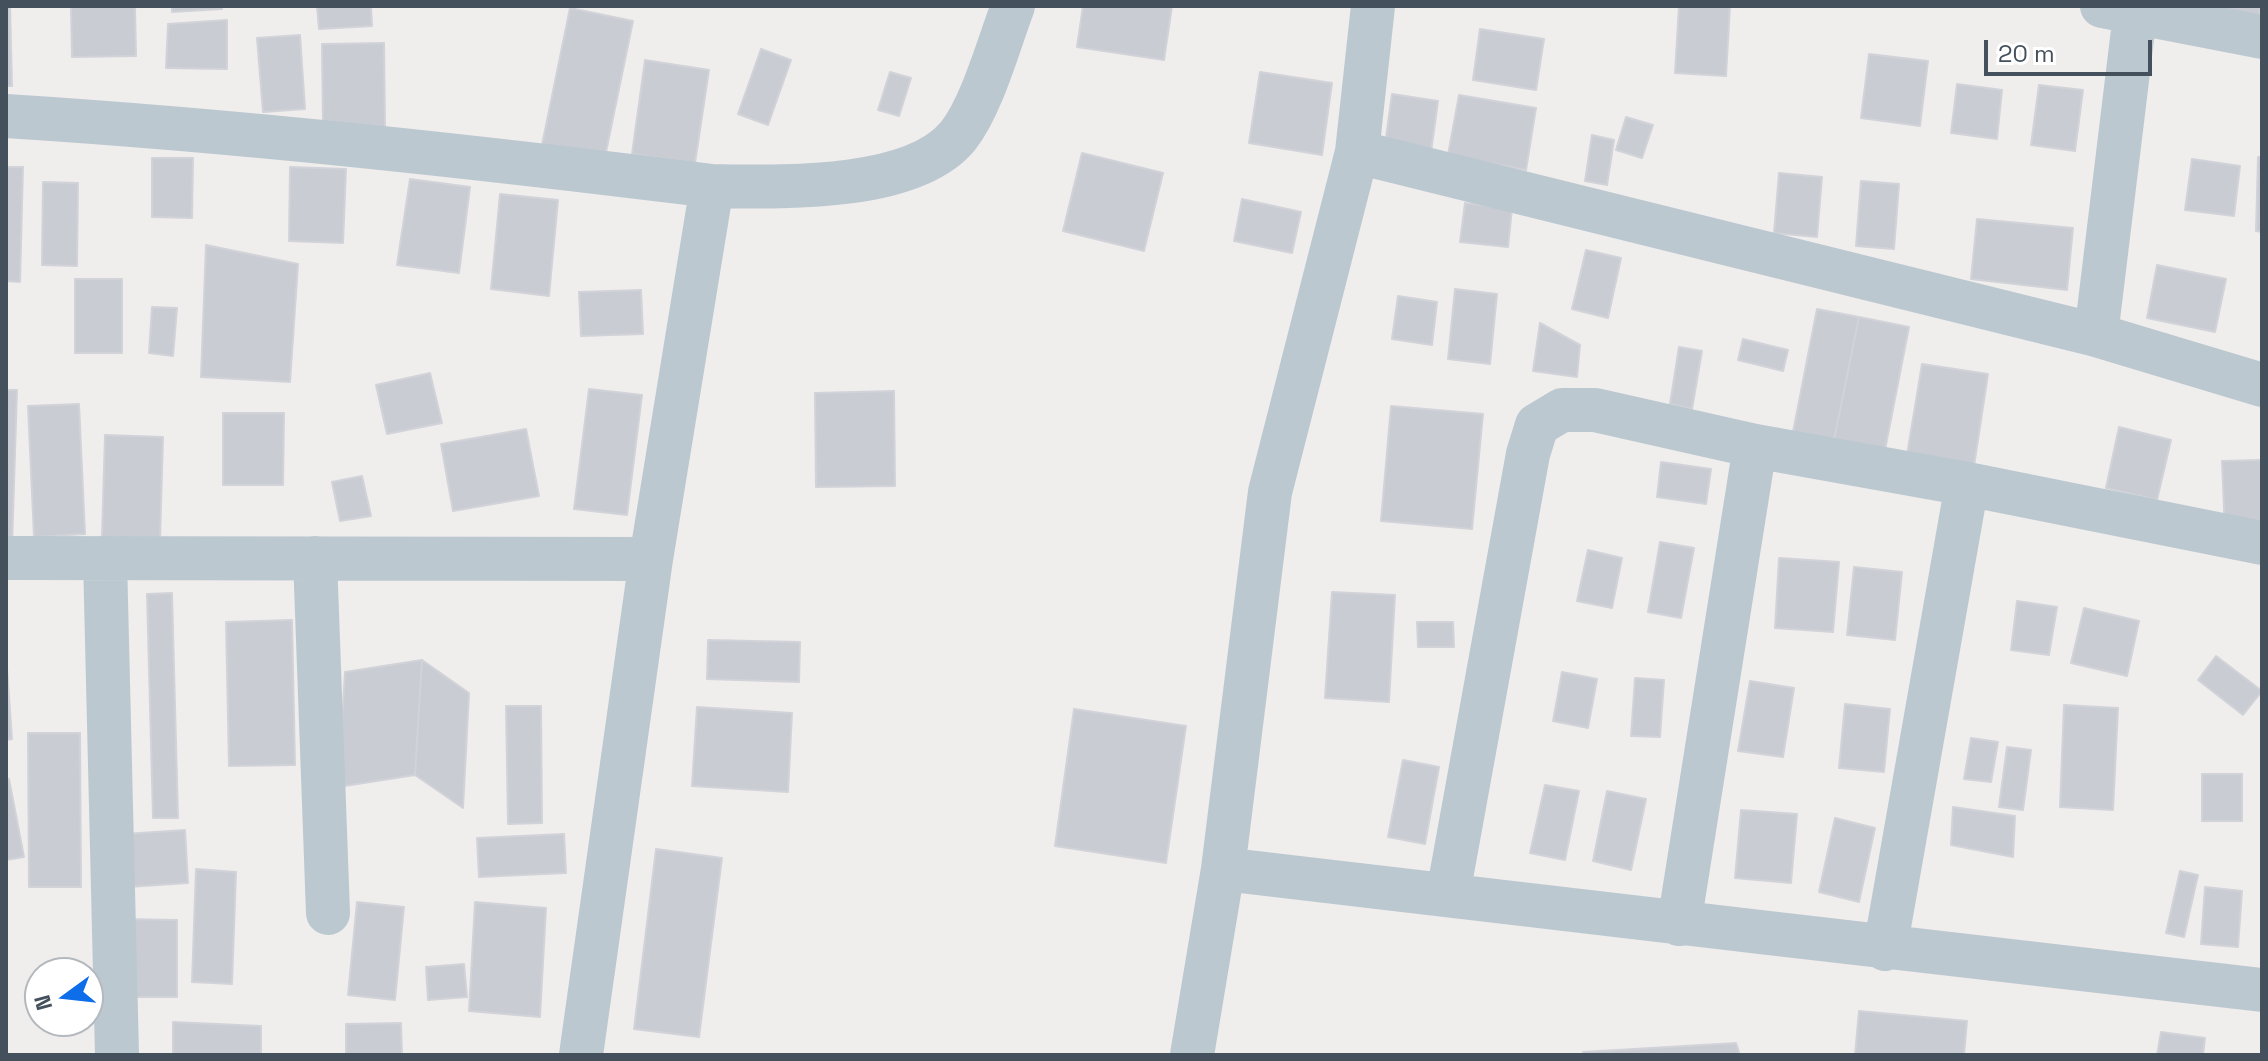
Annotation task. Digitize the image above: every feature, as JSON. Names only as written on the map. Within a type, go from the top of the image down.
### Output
[{"type":"street","points":[[6,116],[173,127],[407,149],[712,186],[830,184],[885,176],[933,157],[958,136],[982,91],[1013,6]]},
{"type":"street","points":[[1192,1055],[1223,869],[1270,492],[1357,152],[1373,6]]},
{"type":"street","points":[[2096,335],[2124,9],[2262,37]]},
{"type":"street","points":[[1357,152],[2096,335],[2262,385]]},
{"type":"street","points":[[581,1055],[651,559],[712,186]]},
{"type":"street","points":[[1448,894],[1528,454],[1537,425],[1562,410],[1595,410],[1755,446],[1967,484],[2262,543]]},
{"type":"street","points":[[1679,924],[1755,446]]},
{"type":"street","points":[[1885,949],[1967,484]]},
{"type":"street","points":[[6,558],[651,559]]},
{"type":"street","points":[[105,558],[117,1055]]},
{"type":"street","points":[[315,558],[328,913]]},
{"type":"street","points":[[1223,869],[1885,949],[2262,990]]},
{"type":"building","points":[[6,6],[10,6],[12,86],[6,86]]},
{"type":"building","points":[[71,6],[135,6],[136,56],[72,57]]},
{"type":"building","points":[[172,6],[222,6],[222,9],[172,12]]},
{"type":"building","points":[[317,6],[371,6],[372,26],[319,29]]},
{"type":"building","points":[[1083,6],[1172,6],[1164,60],[1077,47]]},
{"type":"building","points":[[1679,6],[1730,6],[1726,76],[1675,73]]},
{"type":"building","points":[[2182,6],[2260,6],[2259,21]]},
{"type":"building","points":[[570,8],[633,21],[605,157],[542,145]]},
{"type":"building","points":[[227,20],[227,69],[166,68],[168,24]]},
{"type":"building","points":[[1480,29],[1544,39],[1536,90],[1473,80]]},
{"type":"building","points":[[300,35],[305,109],[263,112],[257,38]]},
{"type":"building","points":[[384,43],[385,128],[323,128],[322,44]]},
{"type":"building","points":[[761,49],[791,60],[768,125],[738,114]]},
{"type":"building","points":[[1869,54],[1928,61],[1920,126],[1861,118]]},
{"type":"building","points":[[645,60],[709,70],[695,163],[632,154]]},
{"type":"building","points":[[890,72],[911,78],[899,116],[878,110]]},
{"type":"building","points":[[1260,72],[1332,83],[1322,155],[1249,143]]},
{"type":"building","points":[[1957,84],[2002,90],[1997,139],[1951,133]]},
{"type":"building","points":[[2039,85],[2083,90],[2075,151],[2031,145]]},
{"type":"building","points":[[1392,94],[1438,101],[1431,152],[1385,145]]},
{"type":"building","points":[[1459,95],[1536,108],[1526,170],[1448,155]]},
{"type":"building","points":[[1626,117],[1653,125],[1642,158],[1616,150]]},
{"type":"building","points":[[1592,135],[1614,140],[1607,185],[1585,181]]},
{"type":"building","points":[[1082,153],[1163,173],[1144,251],[1063,231]]},
{"type":"building","points":[[2258,157],[2262,157],[2262,232],[2256,231]]},
{"type":"building","points":[[152,158],[193,158],[192,218],[152,217]]},
{"type":"building","points":[[2192,159],[2240,166],[2234,216],[2185,210]]},
{"type":"building","points":[[6,167],[23,167],[20,282],[6,281]]},
{"type":"building","points":[[290,167],[346,169],[343,243],[289,241]]},
{"type":"building","points":[[1779,173],[1822,177],[1817,237],[1774,233]]},
{"type":"building","points":[[410,179],[470,187],[459,273],[397,265]]},
{"type":"building","points":[[1861,181],[1899,184],[1894,249],[1856,246]]},
{"type":"building","points":[[43,182],[78,183],[77,266],[42,265]]},
{"type":"building","points":[[500,194],[558,200],[549,296],[491,289]]},
{"type":"building","points":[[1242,199],[1301,212],[1292,253],[1234,241]]},
{"type":"building","points":[[1465,203],[1512,209],[1508,247],[1460,242]]},
{"type":"building","points":[[1977,219],[2073,228],[2067,290],[1971,279]]},
{"type":"building","points":[[206,245],[298,264],[290,382],[201,377]]},
{"type":"building","points":[[1586,250],[1621,258],[1608,318],[1572,309]]},
{"type":"building","points":[[2157,265],[2226,279],[2215,332],[2147,318]]},
{"type":"building","points":[[75,279],[122,279],[122,353],[75,353]]},
{"type":"building","points":[[1455,289],[1497,294],[1490,364],[1448,359]]},
{"type":"building","points":[[641,290],[643,334],[581,336],[579,292]]},
{"type":"building","points":[[1398,296],[1437,302],[1432,345],[1392,339]]},
{"type":"building","points":[[152,307],[177,308],[173,356],[149,353]]},
{"type":"building","points":[[1817,309],[1859,317],[1834,440],[1793,432]]},
{"type":"building","points":[[1859,317],[1909,327],[1885,450],[1834,440]]},
{"type":"building","points":[[1540,323],[1580,345],[1577,377],[1533,371]]},
{"type":"building","points":[[1743,339],[1788,350],[1783,371],[1738,360]]},
{"type":"building","points":[[1679,347],[1702,351],[1692,409],[1670,404]]},
{"type":"building","points":[[1922,364],[1988,374],[1974,466],[1907,455]]},
{"type":"building","points":[[430,373],[442,423],[387,434],[376,385]]},
{"type":"building","points":[[589,389],[642,395],[627,515],[574,509]]},
{"type":"building","points":[[6,390],[17,390],[12,546],[6,545]]},
{"type":"building","points":[[894,391],[895,486],[816,487],[815,393]]},
{"type":"building","points":[[79,404],[85,534],[34,537],[28,406]]},
{"type":"building","points":[[1391,406],[1483,414],[1472,529],[1381,521]]},
{"type":"building","points":[[223,413],[284,413],[283,485],[223,485]]},
{"type":"building","points":[[2119,427],[2171,440],[2157,500],[2106,488]]},
{"type":"building","points":[[526,429],[539,496],[453,511],[441,444]]},
{"type":"building","points":[[105,435],[163,437],[160,540],[102,537]]},
{"type":"building","points":[[2262,460],[2262,532],[2225,533],[2222,461]]},
{"type":"building","points":[[1661,462],[1711,469],[1706,504],[1657,497]]},
{"type":"building","points":[[362,476],[371,516],[340,521],[332,482]]},
{"type":"building","points":[[1660,542],[1694,548],[1681,618],[1648,612]]},
{"type":"building","points":[[1588,550],[1622,558],[1612,608],[1577,601]]},
{"type":"building","points":[[1779,558],[1839,562],[1833,632],[1775,628]]},
{"type":"building","points":[[1854,567],[1902,572],[1895,640],[1847,635]]},
{"type":"building","points":[[1332,592],[1395,595],[1389,702],[1325,698]]},
{"type":"building","points":[[172,593],[178,818],[153,818],[147,594]]},
{"type":"building","points":[[2017,601],[2057,607],[2049,655],[2011,650]]},
{"type":"building","points":[[2084,608],[2139,621],[2127,676],[2071,663]]},
{"type":"building","points":[[292,620],[295,765],[229,766],[226,622]]},
{"type":"building","points":[[1417,622],[1453,622],[1454,647],[1418,647]]},
{"type":"building","points":[[708,640],[800,642],[799,682],[707,679]]},
{"type":"building","points":[[6,655],[12,739],[6,740]]},
{"type":"building","points":[[2216,656],[2262,691],[2243,715],[2198,680]]},
{"type":"building","points":[[422,660],[415,775],[338,787],[345,672]]},
{"type":"building","points":[[422,660],[469,693],[463,808],[415,775]]},
{"type":"building","points":[[1562,672],[1597,679],[1588,728],[1553,721]]},
{"type":"building","points":[[1635,678],[1664,680],[1660,737],[1631,736]]},
{"type":"building","points":[[1750,681],[1794,688],[1783,757],[1738,751]]},
{"type":"building","points":[[1845,704],[1890,709],[1884,772],[1839,768]]},
{"type":"building","points":[[2064,705],[2118,708],[2113,810],[2060,807]]},
{"type":"building","points":[[506,706],[541,706],[542,823],[508,824]]},
{"type":"building","points":[[697,707],[792,713],[788,792],[692,786]]},
{"type":"building","points":[[1074,709],[1186,726],[1166,863],[1055,846]]},
{"type":"building","points":[[28,733],[80,733],[81,887],[29,887]]},
{"type":"building","points":[[1971,738],[1998,742],[1991,782],[1964,779]]},
{"type":"building","points":[[2007,747],[2031,750],[2023,810],[1999,807]]},
{"type":"building","points":[[1403,760],[1439,767],[1425,844],[1388,837]]},
{"type":"building","points":[[2202,774],[2242,774],[2242,821],[2202,821]]},
{"type":"building","points":[[6,779],[9,779],[24,857],[6,860]]},
{"type":"building","points":[[1545,785],[1579,791],[1565,860],[1530,853]]},
{"type":"building","points":[[1607,791],[1646,799],[1631,870],[1593,861]]},
{"type":"building","points":[[1953,807],[2015,816],[2013,857],[1951,845]]},
{"type":"building","points":[[1741,810],[1797,814],[1791,883],[1735,878]]},
{"type":"building","points":[[1835,818],[1875,828],[1859,902],[1819,892]]},
{"type":"building","points":[[185,830],[188,883],[128,887],[125,834]]},
{"type":"building","points":[[564,834],[566,873],[479,877],[477,838]]},
{"type":"building","points":[[656,849],[722,858],[699,1037],[634,1029]]},
{"type":"building","points":[[196,869],[236,872],[232,984],[192,982]]},
{"type":"building","points":[[2180,871],[2198,875],[2184,937],[2166,933]]},
{"type":"building","points":[[2205,887],[2242,891],[2238,947],[2201,944]]},
{"type":"building","points":[[357,902],[404,907],[395,1000],[348,995]]},
{"type":"building","points":[[475,902],[546,908],[540,1017],[469,1011]]},
{"type":"building","points":[[121,919],[177,920],[177,997],[121,997]]},
{"type":"building","points":[[464,964],[467,997],[428,1000],[426,967]]},
{"type":"building","points":[[1859,1011],[1967,1021],[1964,1055],[1855,1055]]},
{"type":"building","points":[[173,1022],[261,1026],[261,1055],[173,1055]]},
{"type":"building","points":[[401,1023],[402,1055],[346,1055],[346,1024]]},
{"type":"building","points":[[2161,1032],[2205,1038],[2203,1055],[2157,1055]]},
{"type":"building","points":[[1736,1043],[1740,1055],[1584,1055],[1583,1052]]}]
